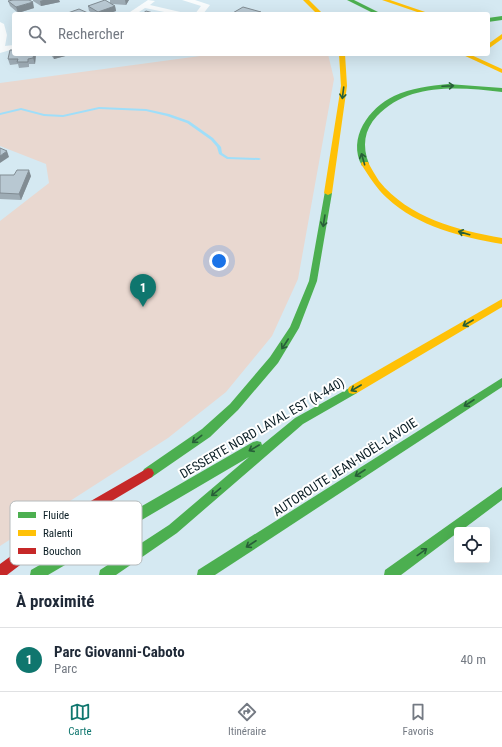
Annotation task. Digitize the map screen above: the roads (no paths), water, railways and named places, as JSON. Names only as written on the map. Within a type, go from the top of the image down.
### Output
[{"type":"main road","points":[[306,0],[318,12]]},
{"type":"main road","points":[[350,0],[375,12]]},
{"type":"main road","points":[[370,0],[397,12]]},
{"type":"main road","points":[[385,0],[422,12]]},
{"type":"main road","points":[[490,20],[502,18]]},
{"type":"main road","points":[[490,45],[502,36]]},
{"type":"main road","points":[[101,501],[149,472],[206,433],[247,393],[286,343],[307,298],[321,242],[344,86],[342,56]]},
{"type":"main road","points":[[473,56],[502,71]]},
{"type":"main road","points":[[502,90],[477,87],[445,86],[402,95],[381,105],[372,114],[363,130],[361,141],[363,159],[369,173],[380,187],[402,205],[421,216],[453,230],[502,242]]},
{"type":"main road","name":"DESSERTE NORD LAVAL EST (A-440)","points":[[142,513],[502,303]]},
{"type":"main road","name":"AUTOROUTE JEAN-NOËL-LAVOIE","points":[[203,575],[502,382]]},
{"type":"main road","points":[[142,549],[173,528],[299,421]]},
{"type":"main road","points":[[390,575],[502,493]]},
{"type":"main road","points":[[0,572],[10,565]]},
{"type":"main road","name":"DESSERTE NORD LAVAL EST (A-440)","points":[[36,575],[53,565]]},
{"type":"main road","points":[[105,575],[119,565]]},
{"type":"street","points":[[134,12],[152,0]]},
{"type":"street","points":[[186,0],[206,5],[201,12]]},
{"type":"street","points":[[145,6],[175,12]]},
{"type":"street","points":[[0,24],[4,34],[0,49],[12,47]]},
{"type":"waterway","points":[[0,114],[21,109],[44,115],[63,116],[99,108],[146,110],[168,115],[188,122],[212,139],[219,147],[220,153],[227,158],[259,159]]},
{"type":"place","name":"Parc Giovanni-Caboto","points":[[143,307]]}]
